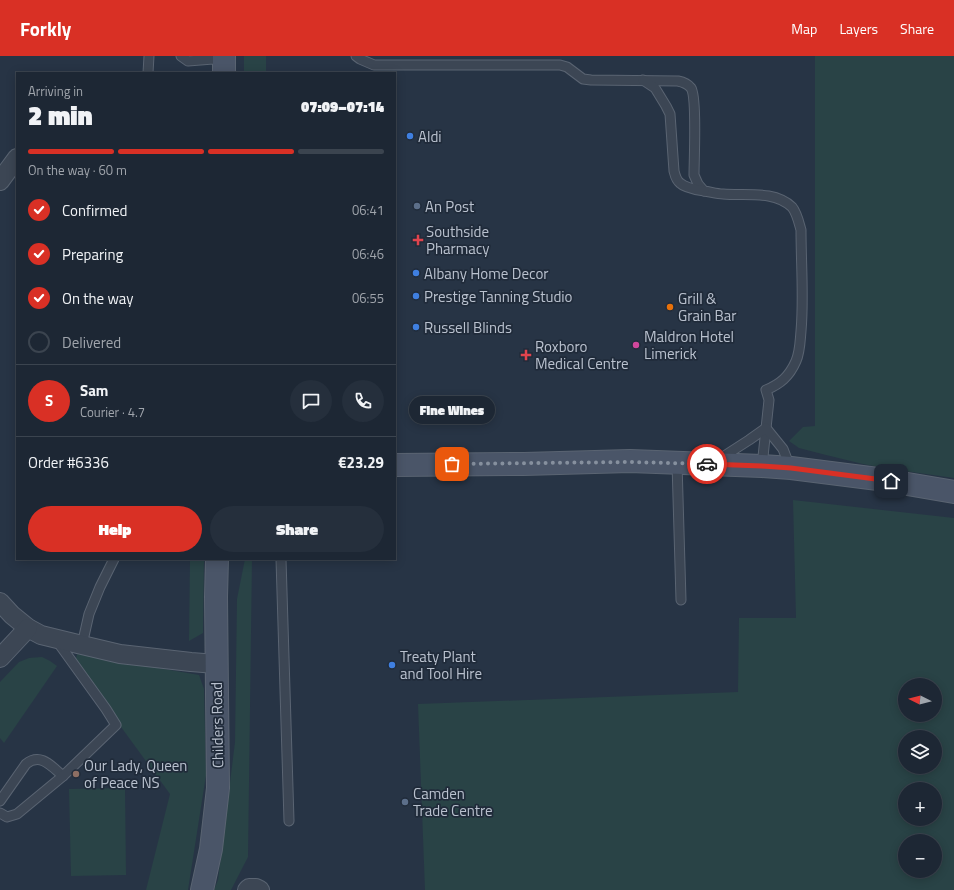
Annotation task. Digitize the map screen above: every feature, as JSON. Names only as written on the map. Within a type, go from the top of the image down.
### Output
[{"type":"main road","points":[[396,465],[630,462],[762,466],[791,468],[878,479],[954,492]]},
{"type":"main road","name":"Childers Road","points":[[202,890],[211,849],[218,788],[216,664],[217,560]]},
{"type":"street","points":[[0,180],[16,159]]},
{"type":"street","points":[[0,602],[12,615],[28,628],[41,635],[134,656],[216,664]]},
{"type":"street","points":[[0,658],[28,628]]},
{"type":"street","points":[[247,890],[249,888],[256,888],[260,890]]},
{"type":"lane","points":[[148,72],[149,56]]},
{"type":"lane","points":[[181,56],[188,61],[213,59],[224,63]]},
{"type":"lane","points":[[356,56],[374,64],[560,65],[567,67],[583,78],[590,80],[678,81],[686,83],[692,89],[694,102],[694,175],[698,184],[704,191]]},
{"type":"lane","points":[[643,80],[655,88],[670,114],[674,171],[676,178],[680,183],[692,188],[723,194],[772,196],[782,200],[793,208],[798,218],[801,230],[802,315],[799,351],[789,373],[777,386],[766,390],[769,400],[762,466]]},
{"type":"lane","points":[[711,464],[766,428]]},
{"type":"lane","points":[[766,428],[783,449],[791,468]]},
{"type":"lane","points":[[677,463],[681,600]]},
{"type":"lane","points":[[82,645],[89,614],[114,560]]},
{"type":"lane","points":[[281,560],[288,821]]},
{"type":"lane","points":[[0,812],[7,817],[17,814],[63,776],[116,725],[56,639]]},
{"type":"lane","points":[[0,801],[26,764],[31,760],[43,760],[63,776]]},
{"type":"green space","points":[[244,56],[266,56],[266,72],[244,72]]},
{"type":"green space","points":[[815,56],[954,56],[954,478],[863,464],[799,448],[789,441],[803,427],[815,426]]},
{"type":"green space","points":[[793,500],[954,518],[954,890],[425,890],[418,704],[738,692],[739,618],[796,618]]},
{"type":"green space","points":[[190,560],[204,560],[203,633],[189,641]]},
{"type":"green space","points":[[245,560],[252,560],[248,857],[231,890],[214,890],[218,880],[235,742],[237,599]]},
{"type":"green space","points":[[77,654],[199,675],[204,689],[206,775],[188,890],[146,890],[170,794],[75,664]]},
{"type":"green space","points":[[42,657],[57,666],[4,743],[0,738],[0,682],[19,662],[29,658]]},
{"type":"green space","points":[[125,788],[126,875],[71,876],[69,789]]},
{"type":"way so far","points":[[452,464],[630,462],[707,464]]},
{"type":"place","name":"Aldi","points":[[410,136]]},
{"type":"place","name":"An Post","points":[[417,206]]},
{"type":"place","name":"Southside Pharmacy","points":[[418,240]]},
{"type":"place","name":"Albany Home Decor","points":[[416,273]]},
{"type":"place","name":"Prestige Tanning Studio","points":[[416,296]]},
{"type":"place","name":"Grill & Grain Bar","points":[[670,307]]},
{"type":"place","name":"Russell Blinds","points":[[416,327]]},
{"type":"place","name":"Maldron Hotel Limerick","points":[[636,345]]},
{"type":"place","name":"Roxboro Medical Centre","points":[[526,355]]},
{"type":"place","name":"Fine Wines","points":[[452,464]]},
{"type":"place","name":"Treaty Plant and Tool Hire","points":[[392,665]]},
{"type":"place","name":"Our Lady, Queen of Peace NS","points":[[76,774]]},
{"type":"place","name":"Camden Trade Centre","points":[[405,802]]},
{"type":"route","points":[[707,464],[791,468],[891,481]]}]
